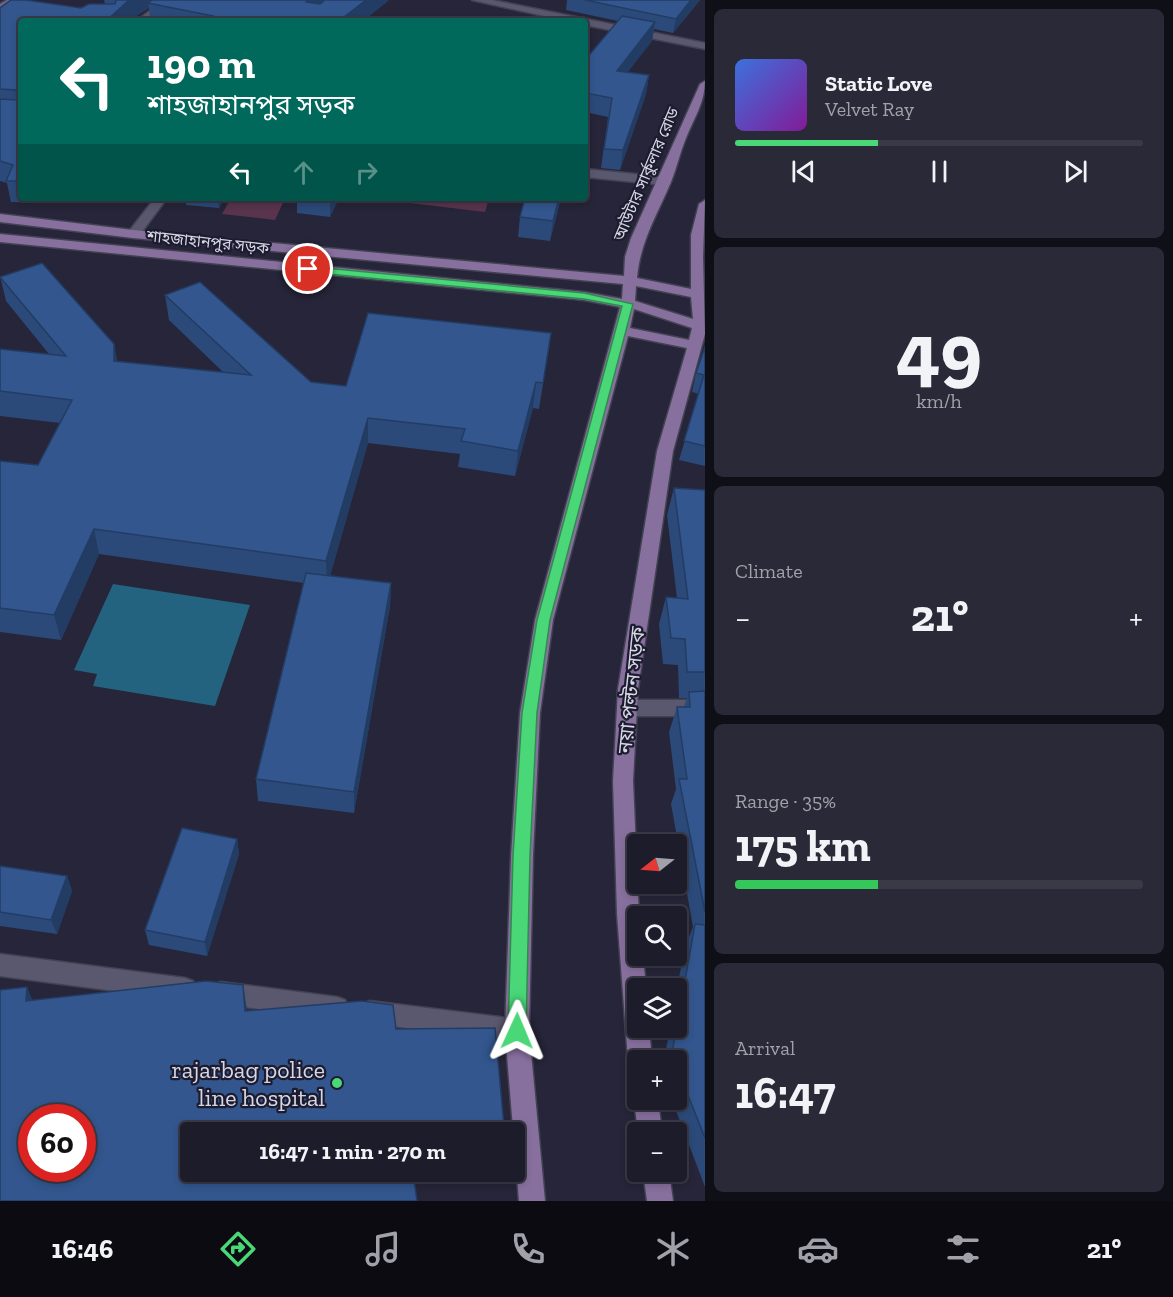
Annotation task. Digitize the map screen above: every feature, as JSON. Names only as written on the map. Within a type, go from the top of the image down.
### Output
[{"type":"main road","points":[[0,8],[14,0]]},
{"type":"main road","name":"আউটার সার্কুলার রোড","points":[[628,277],[638,238],[665,181],[680,138],[705,84]]},
{"type":"main road","points":[[703,327],[697,235],[705,204]]},
{"type":"main road","name":"শাহজাহানপুর সড়ক","points":[[0,218],[133,234],[597,277],[628,277],[701,291]]},
{"type":"main road","name":"শাহজাহানপুর সড়ক","points":[[0,238],[597,298],[628,304],[703,327]]},
{"type":"main road","points":[[597,277],[597,298]]},
{"type":"main road","points":[[532,1201],[517,1031],[522,856],[530,713],[543,620],[628,304],[628,277]]},
{"type":"main road","name":"নয়া পল্টন সড়ক","points":[[639,1050],[628,914],[623,781],[627,708],[648,547],[665,451],[694,345],[703,327]]},
{"type":"main road","points":[[621,331],[694,345]]},
{"type":"main road","points":[[657,1182],[660,1201]]},
{"type":"street","points":[[145,18],[172,0]]},
{"type":"street","points":[[477,0],[569,18]]},
{"type":"street","points":[[588,22],[705,46]]},
{"type":"street","points":[[588,173],[665,181]]},
{"type":"street","points":[[133,234],[159,201]]},
{"type":"street","points":[[627,708],[705,708]]},
{"type":"street","points":[[0,965],[517,1031]]},
{"type":"shaded area","points":[[229,201],[284,201],[275,220],[222,214]]},
{"type":"shaded area","points":[[393,201],[488,201],[485,212]]},
{"type":"water","points":[[113,584],[250,605],[215,706],[93,686],[97,674],[74,670]]},
{"type":"building","points":[[11,0],[81,8],[89,4],[115,4],[116,0],[129,0],[109,18],[18,18],[18,100],[17,90],[0,89],[0,8]]},
{"type":"building","points":[[152,0],[308,0],[306,2],[320,4],[325,0],[366,0],[343,18],[211,18],[213,16],[148,3]]},
{"type":"building","points":[[585,0],[691,0],[676,19]]},
{"type":"building","points":[[622,16],[655,22],[617,71],[649,75],[623,150],[604,149],[612,98],[588,94],[588,56]]},
{"type":"building","points":[[0,99],[18,100],[18,181],[6,181],[13,165],[0,161]]},
{"type":"building","points":[[524,201],[558,201],[553,221],[520,217]]},
{"type":"building","points":[[42,263],[114,344],[114,361],[251,375],[165,295],[200,282],[311,382],[346,386],[368,313],[551,333],[543,383],[536,382],[518,451],[461,441],[465,429],[368,418],[326,561],[94,529],[54,615],[0,608],[0,461],[38,465],[72,400],[0,391],[0,349],[66,356],[0,277]]},
{"type":"building","points":[[705,347],[705,446],[684,441],[704,375],[696,373]]},
{"type":"building","points":[[674,488],[705,490],[705,672],[687,672],[685,639],[671,638],[666,597],[688,599]]},
{"type":"building","points":[[306,573],[391,583],[354,792],[256,779]]},
{"type":"building","points":[[705,691],[705,912],[679,779],[687,779],[677,707],[690,707],[689,692]]},
{"type":"building","points":[[182,828],[237,839],[205,942],[145,930]]},
{"type":"building","points":[[0,866],[67,876],[51,920],[0,912]]},
{"type":"building","points":[[695,924],[705,925],[705,1138],[687,1093],[687,1050],[673,1050],[675,1038],[687,1038],[685,978]]},
{"type":"building","points":[[206,981],[243,985],[245,1011],[362,1001],[393,1005],[396,1029],[495,1028],[504,1122],[180,1122],[180,1182],[414,1182],[417,1201],[0,1201],[0,990],[27,987],[26,1001]]},
{"type":"place","name":"rajarbag police line hospital","points":[[337,1083]]},
{"type":"route","points":[[308,269],[584,296],[628,304],[543,620],[530,713],[522,856],[517,1031]]}]
